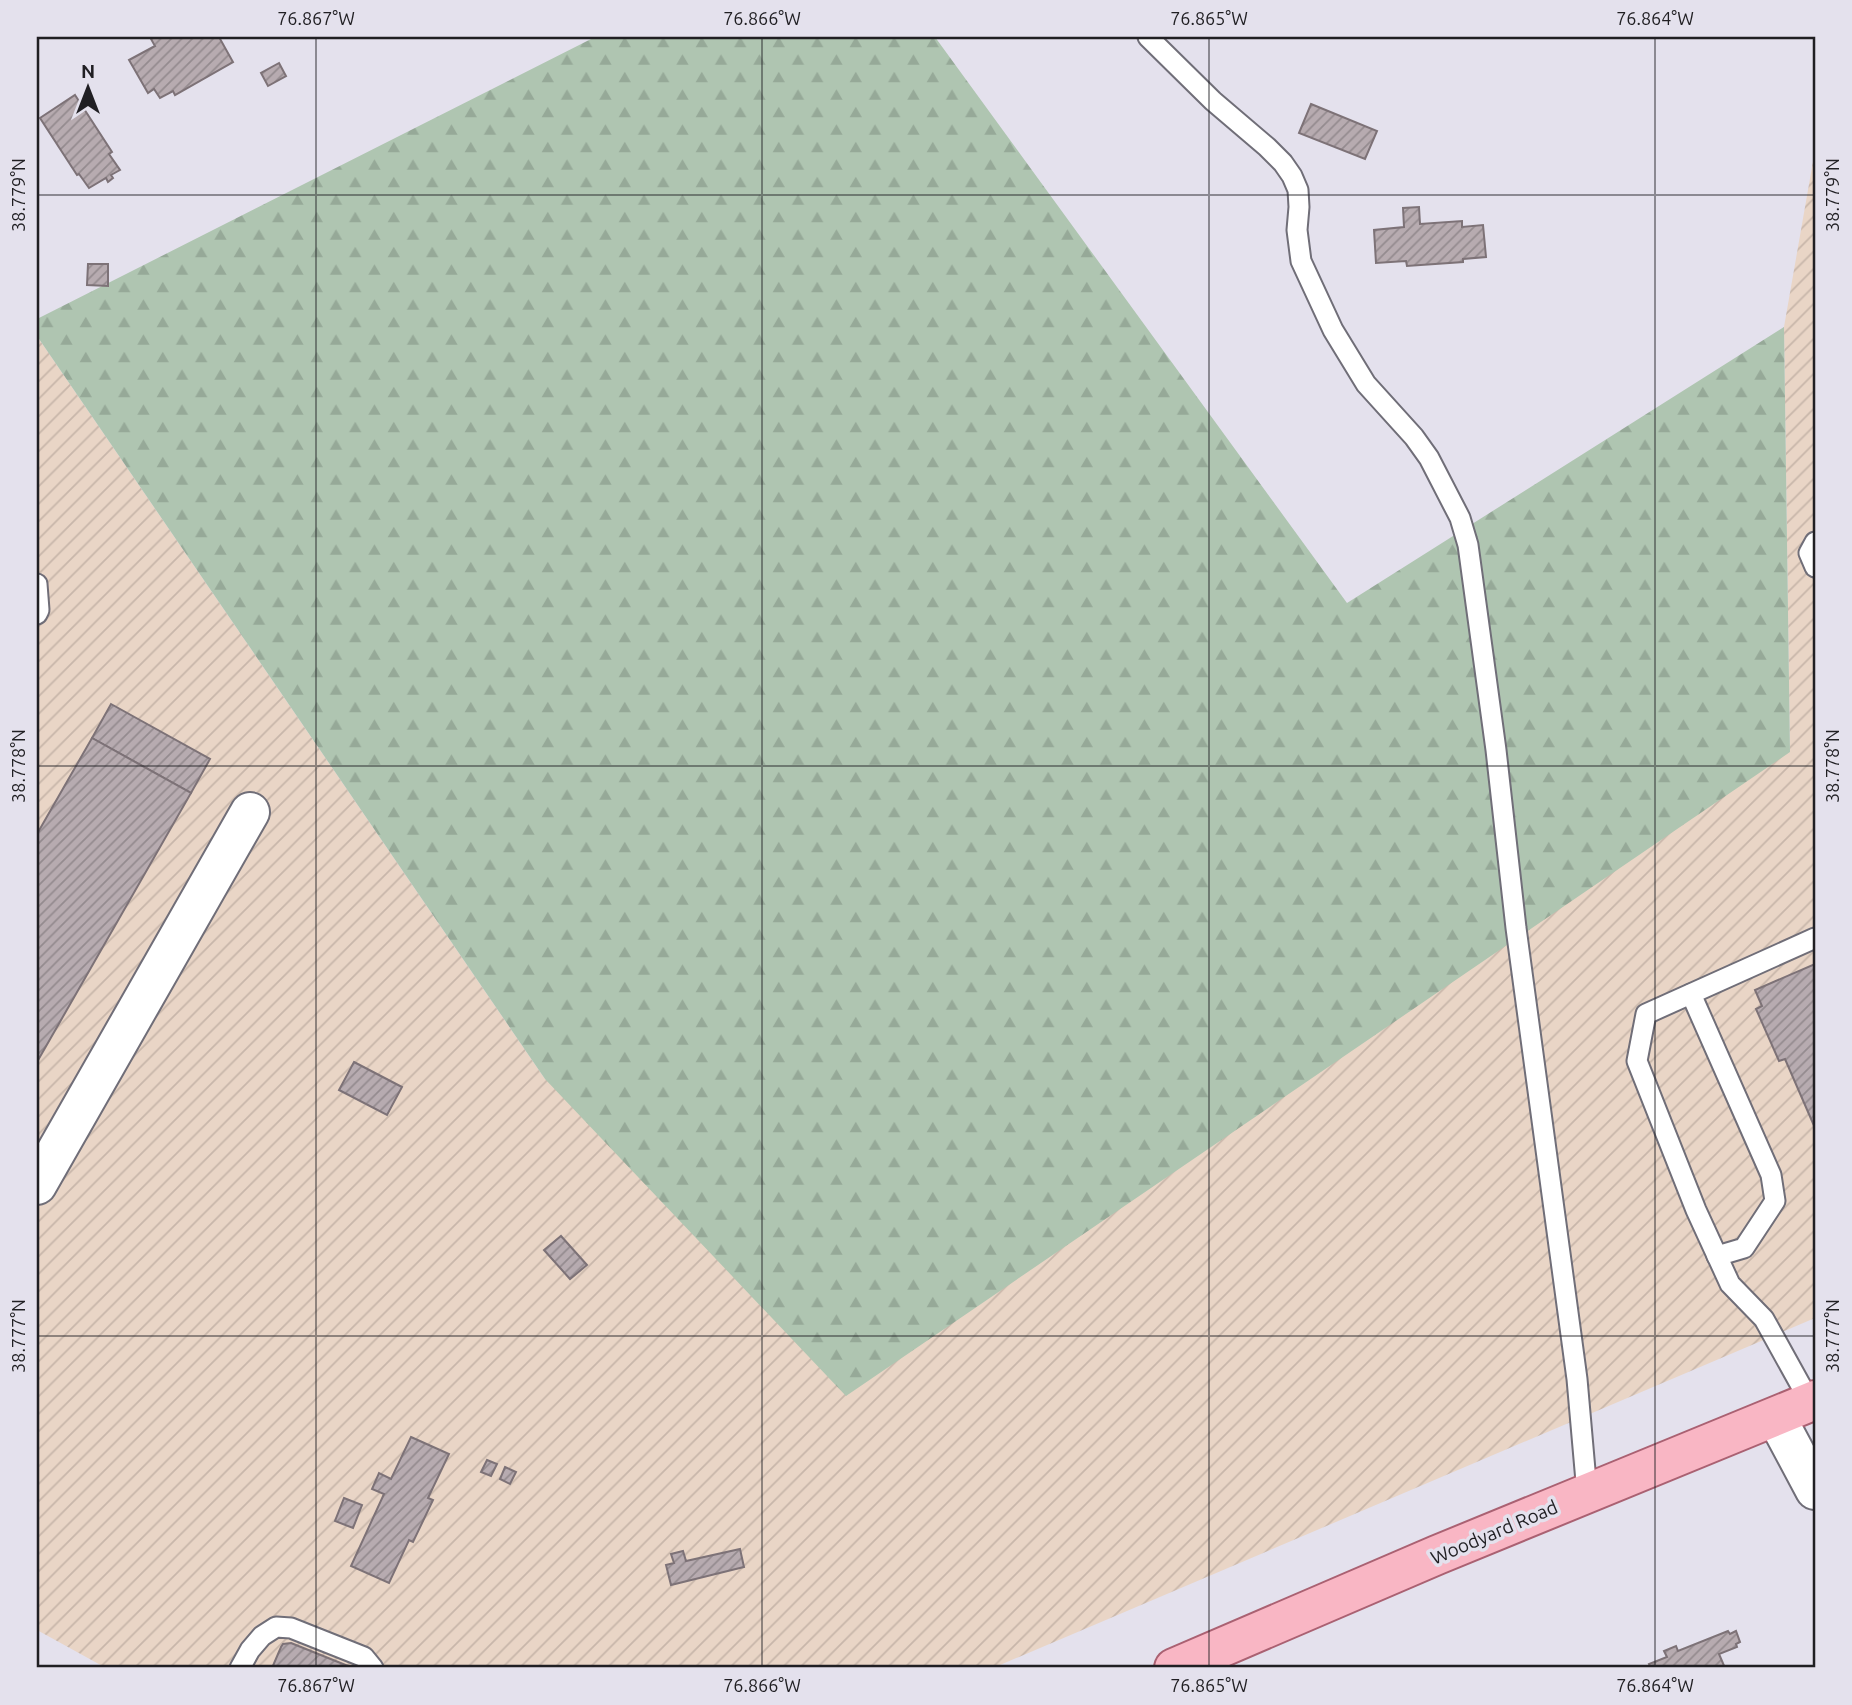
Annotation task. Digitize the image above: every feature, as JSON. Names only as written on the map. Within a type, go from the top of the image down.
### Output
[{"type":"main road","name":"Woodyard Road","points":[[1174,1668],[1800,1406]]},
{"type":"street","points":[[37,1185],[250,812]]},
{"type":"street","points":[[1800,1406],[1815,1490]]},
{"type":"lane","points":[[1148,37],[1213,101],[1267,147],[1292,176],[1298,190],[1297,230],[1301,261],[1333,330],[1366,383],[1429,458],[1460,517],[1468,545],[1496,750],[1516,928],[1577,1379],[1587,1493]]},
{"type":"lane","points":[[1815,542],[1809,553],[1815,567]]},
{"type":"lane","points":[[37,584],[37,614]]},
{"type":"lane","points":[[1800,1406],[1764,1319],[1730,1284],[1696,1210],[1637,1061],[1646,1014],[1815,939]]},
{"type":"lane","points":[[1690,994],[1771,1175],[1775,1201],[1744,1248],[1717,1255]]},
{"type":"lane","points":[[240,1668],[262,1636],[276,1627],[291,1628],[364,1657],[373,1668]]},
{"type":"shaded area","points":[[1815,150],[1815,1318],[993,1668],[106,1668],[37,1630],[37,336],[545,1079],[1790,752],[1784,327]]},
{"type":"green space","points":[[595,37],[935,37],[1347,603],[1784,327],[1790,752],[846,1396],[545,1079],[37,336],[37,319]]},
{"type":"building","points":[[219,37],[233,62],[175,95],[173,91],[160,98],[154,89],[148,93],[129,60],[155,46],[151,39]]},
{"type":"building","points":[[279,63],[286,76],[268,86],[261,73]]},
{"type":"building","points":[[75,95],[112,152],[109,154],[120,170],[111,175],[113,178],[108,182],[106,178],[89,188],[79,174],[77,175],[40,118]]},
{"type":"building","points":[[1311,104],[1377,131],[1365,159],[1299,133]]},
{"type":"building","points":[[1419,207],[1420,224],[1462,221],[1462,227],[1483,225],[1486,257],[1463,259],[1463,262],[1407,266],[1406,261],[1376,263],[1374,230],[1404,227],[1403,208]]},
{"type":"building","points":[[88,264],[108,264],[108,286],[87,285]]},
{"type":"building","points":[[111,704],[210,759],[191,793],[92,738]]},
{"type":"building","points":[[92,738],[191,793],[37,1062],[37,834]]},
{"type":"building","points":[[1815,964],[1815,1128],[1785,1059],[1779,1061],[1756,1009],[1762,1006],[1755,990]]},
{"type":"building","points":[[354,1062],[402,1087],[387,1115],[339,1090]]},
{"type":"building","points":[[561,1236],[587,1265],[570,1279],[544,1250]]},
{"type":"building","points":[[411,1437],[449,1454],[428,1498],[433,1500],[413,1542],[409,1540],[389,1583],[351,1566],[384,1494],[372,1489],[379,1473],[391,1479]]},
{"type":"building","points":[[487,1460],[497,1464],[491,1476],[481,1472]]},
{"type":"building","points":[[505,1467],[516,1472],[510,1484],[500,1479]]},
{"type":"building","points":[[344,1498],[362,1505],[353,1528],[335,1521]]},
{"type":"building","points":[[740,1549],[744,1567],[671,1585],[666,1565],[674,1563],[671,1554],[683,1551],[686,1561]]},
{"type":"building","points":[[1728,1631],[1730,1634],[1736,1631],[1740,1642],[1736,1644],[1737,1647],[1719,1654],[1725,1668],[1651,1668],[1649,1664],[1667,1657],[1664,1651],[1676,1646],[1678,1651]]},
{"type":"building","points":[[291,1643],[353,1668],[272,1668],[283,1644]]}]
